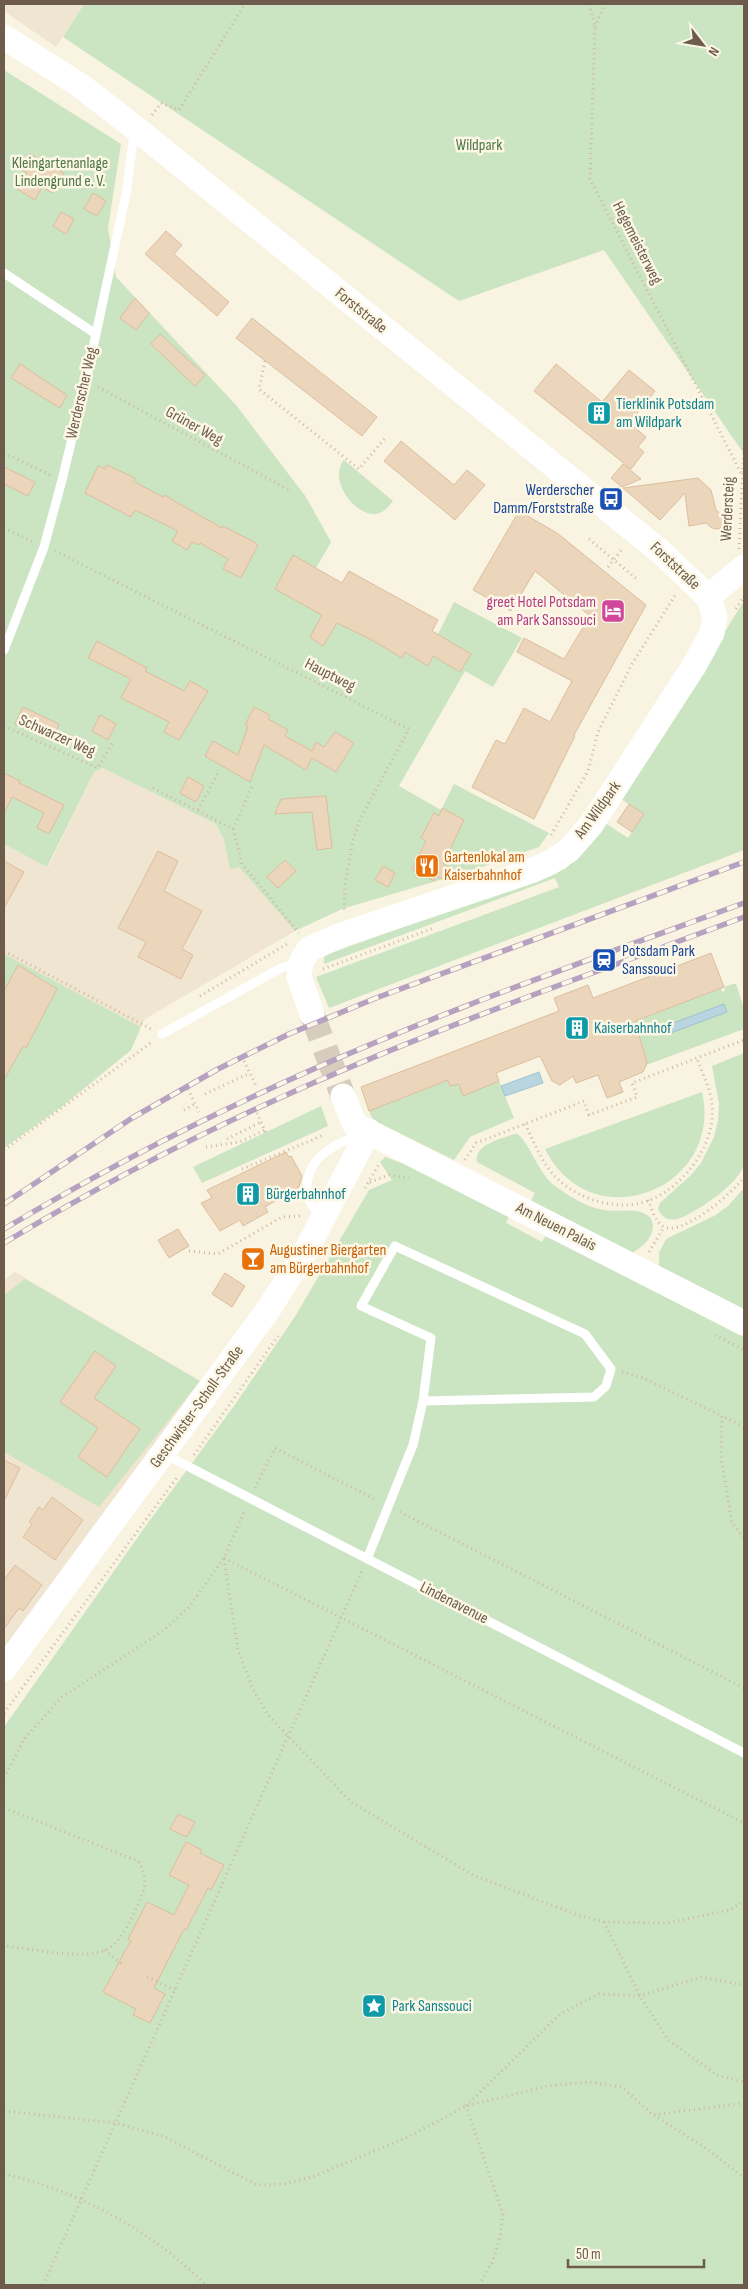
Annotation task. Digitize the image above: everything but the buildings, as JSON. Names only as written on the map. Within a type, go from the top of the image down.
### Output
[{"type":"street","name":"Forststraße","points":[[4,37],[81,86],[139,131],[661,552],[688,576],[708,598]]},
{"type":"street","points":[[708,598],[741,570]]},
{"type":"street","name":"Am Wildpark","points":[[310,966],[309,949],[344,934],[528,872],[551,862],[569,850],[591,825],[694,666],[712,633],[715,616],[708,598]]},
{"type":"street","points":[[310,966],[299,977],[312,1014]]},
{"type":"street","points":[[343,1096],[355,1125],[369,1131]]},
{"type":"street","name":"Geschwister-Scholl-Straße","points":[[4,1669],[268,1310],[305,1252],[369,1131]]},
{"type":"street","name":"Am Neuen Palais","points":[[369,1131],[744,1323]]},
{"type":"lane","name":"Werderscher Weg","points":[[4,650],[44,547],[62,480],[86,381],[127,189],[133,142],[139,131]]},
{"type":"lane","points":[[4,273],[96,334]]},
{"type":"lane","points":[[162,1034],[281,968],[310,966]]},
{"type":"lane","points":[[322,1219],[314,1210],[307,1194],[311,1169],[321,1156],[334,1146],[369,1131]]},
{"type":"lane","points":[[368,1559],[413,1445],[423,1400],[431,1338],[361,1306],[395,1246],[585,1334],[611,1368],[606,1386],[594,1397],[423,1400]]},
{"type":"lane","name":"Lindenavenue","points":[[163,1454],[744,1753]]},
{"type":"path","points":[[139,131],[161,103],[179,110],[245,4]]},
{"type":"path","name":"Hegemeisterweg","points":[[589,4],[595,27],[590,179],[743,475]]},
{"type":"path","points":[[595,27],[605,4]]},
{"type":"path","points":[[265,361],[258,389],[359,469],[386,437]]},
{"type":"path","name":"Grüner Weg","points":[[86,381],[291,492]]},
{"type":"path","name":"Werdersteig","points":[[741,570],[744,447]]},
{"type":"path","points":[[4,453],[62,480]]},
{"type":"path","points":[[4,528],[44,547]]},
{"type":"path","points":[[589,539],[638,580]]},
{"type":"path","name":"Hauptweg","points":[[44,547],[409,729],[360,819],[353,840],[345,884],[344,934]]},
{"type":"path","points":[[551,862],[545,844],[588,771],[598,732],[632,664],[688,576]]},
{"type":"path","name":"Schwarzer Weg","points":[[4,726],[98,768],[114,740]]},
{"type":"path","points":[[198,810],[219,771]]},
{"type":"path","points":[[253,784],[233,829],[242,864],[297,930]]},
{"type":"path","points":[[153,788],[233,829]]},
{"type":"path","points":[[310,966],[440,926]]},
{"type":"path","points":[[194,999],[275,949]]},
{"type":"path","points":[[4,951],[162,1034],[4,1150]]},
{"type":"path","points":[[148,1027],[156,1023]]},
{"type":"path","points":[[465,1160],[476,1143],[584,1101],[589,1115],[637,1097],[632,1083],[744,1040]]},
{"type":"path","points":[[526,1124],[545,1164],[553,1174],[572,1190],[608,1204],[631,1204],[648,1200],[674,1185],[684,1175],[695,1163],[708,1135],[712,1106],[697,1058]]},
{"type":"path","points":[[244,1061],[257,1088]]},
{"type":"path","points":[[205,1094],[250,1073]]},
{"type":"path","points":[[188,1090],[200,1112]]},
{"type":"path","points":[[184,1110],[195,1104]]},
{"type":"path","points":[[206,1147],[240,1142],[265,1132],[257,1113]]},
{"type":"path","points":[[227,1139],[261,1122]]},
{"type":"path","points":[[242,1168],[333,1132]]},
{"type":"path","points":[[367,1184],[376,1178],[389,1175],[417,1180]]},
{"type":"path","points":[[648,1200],[658,1222],[664,1227],[672,1228],[705,1212],[725,1199],[744,1177]]},
{"type":"path","points":[[189,1251],[218,1254],[282,1218],[300,1216],[322,1219]]},
{"type":"path","points":[[648,1254],[664,1227]]},
{"type":"path","points":[[611,1368],[643,1378],[744,1427]]},
{"type":"path","points":[[722,1416],[721,1456],[732,1523],[744,1538]]},
{"type":"path","points":[[4,1778],[24,1739],[62,1697],[163,1630],[188,1607],[224,1558],[250,1498],[275,1448],[744,1688]]},
{"type":"path","points":[[224,1558],[744,1823]]},
{"type":"path","points":[[224,1558],[238,1650],[245,1671],[268,1715],[351,1802],[473,1875],[576,1914],[604,1922],[667,1923],[730,1910],[744,1901]]},
{"type":"path","points":[[43,2285],[368,1559]]},
{"type":"path","points":[[4,1808],[138,1861],[144,1871],[146,1885],[122,1937],[105,1950],[92,1955],[4,1946]]},
{"type":"path","points":[[604,1922],[640,1996],[668,2040],[717,2076],[744,2082]]},
{"type":"path","points":[[105,1950],[123,1965]]},
{"type":"path","points":[[147,1977],[175,1990]]},
{"type":"path","points":[[466,2106],[560,2014],[599,1994],[640,1996],[701,1977],[744,1985]]},
{"type":"path","points":[[4,2111],[116,2123],[166,2136],[257,2185],[283,2184],[312,2177],[408,2137],[466,2106],[546,2086],[588,2082],[622,2087],[654,2115],[710,2151],[744,2178]]},
{"type":"path","points":[[654,2115],[744,2103]]},
{"type":"path","points":[[466,2106],[503,2214],[500,2236],[493,2261],[479,2285]]},
{"type":"path","points":[[4,2174],[82,2199],[140,2231],[192,2271],[206,2285]]},
{"type":"shaded area","points":[[4,4],[84,4],[56,47],[4,11]]},
{"type":"shaded area","points":[[103,768],[216,824],[224,840],[230,868],[239,867],[295,931],[145,1019],[141,1027],[4,954],[4,844],[48,867],[94,772]]},
{"type":"shaded area","points":[[15,1272],[200,1381],[4,1651],[4,1280]]},
{"type":"green space","name":"Wildpark","points":[[84,4],[744,4],[744,454],[604,250],[459,301],[63,37]]},
{"type":"green space","name":"Kleingartenanlage Lindengrund e. V.","points":[[4,70],[121,144],[108,228],[116,277],[236,405],[306,497],[331,542],[307,584],[429,652],[454,602],[522,638],[493,687],[465,671],[399,786],[441,810],[454,784],[549,833],[539,847],[470,871],[342,909],[295,931],[239,867],[230,869],[224,840],[216,824],[103,768],[94,772],[47,867],[4,844]]},
{"type":"green space","points":[[344,460],[393,501],[384,510],[376,514],[365,512],[358,508],[345,494],[339,476]]},
{"type":"green space","points":[[744,601],[744,850],[329,1008],[316,977],[559,887],[555,878],[324,964],[324,957],[328,954],[565,869],[592,843],[605,823],[628,838],[644,814],[621,799]]},
{"type":"green space","points":[[4,954],[141,1027],[131,1050],[64,1105],[4,1148]]},
{"type":"green space","points":[[736,984],[744,1008],[744,1029],[646,1065],[635,1021],[721,988],[722,992],[725,991],[724,987]]},
{"type":"green space","points":[[744,1053],[744,1165],[740,1173],[727,1188],[709,1202],[679,1219],[665,1218],[658,1209],[660,1203],[691,1175],[701,1163],[714,1137],[719,1104],[712,1066]]},
{"type":"green space","points":[[448,1080],[450,1086],[459,1084],[464,1095],[499,1081],[514,1118],[470,1137],[454,1160],[373,1120],[369,1111]]},
{"type":"green space","points":[[702,1092],[703,1126],[693,1155],[674,1177],[649,1192],[621,1197],[592,1193],[566,1177],[545,1149]]},
{"type":"green space","points":[[321,1106],[328,1126],[202,1183],[193,1167]]},
{"type":"green space","points":[[517,1134],[525,1142],[549,1181],[572,1197],[598,1209],[634,1211],[650,1217],[653,1228],[652,1233],[642,1247],[632,1253],[531,1201],[535,1193],[477,1162],[477,1156],[480,1151],[489,1143]]},
{"type":"green space","name":"Park Sanssouci","points":[[385,1157],[410,1166],[509,1217],[506,1223],[542,1242],[546,1236],[744,1337],[744,2285],[4,2285],[4,1727],[145,1527],[234,1406],[296,1315],[369,1190],[392,1180],[380,1162]]},
{"type":"green space","points":[[744,1188],[744,1311],[659,1267],[659,1253],[666,1239],[714,1216],[728,1206]]},
{"type":"green space","points":[[25,1279],[200,1381],[99,1507],[4,1452],[4,1295]]},
{"type":"water","points":[[724,1004],[727,1012],[668,1034],[665,1026]]},
{"type":"water","points":[[539,1072],[543,1083],[505,1096],[501,1086]]},
{"type":"tunnel","points":[[312,1014],[343,1096]]},
{"type":"railway","points":[[4,1204],[132,1118],[218,1069],[289,1034],[376,998],[744,862]]},
{"type":"railway","points":[[4,1229],[99,1174],[164,1140],[322,1065],[502,992],[744,903]]},
{"type":"railway","points":[[4,1243],[90,1193],[223,1124],[268,1103],[407,1043],[744,917]]},
{"type":"place","name":"Tierklinik Potsdam am Wildpark","points":[[599,413]]},
{"type":"place","name":"Werderscher Damm/Forststraße","points":[[611,499]]},
{"type":"place","name":"greet Hotel Potsdam am Park Sanssouci","points":[[613,611]]},
{"type":"place","name":"Gartenlokal am Kaiserbahnhof","points":[[427,866]]},
{"type":"place","name":"Potsdam Park Sanssouci","points":[[604,960]]},
{"type":"place","name":"Kaiserbahnhof","points":[[577,1028]]},
{"type":"place","name":"Bürgerbahnhof","points":[[248,1194]]},
{"type":"place","name":"Augustiner Biergarten am Bürgerbahnhof","points":[[253,1259]]},
{"type":"place","name":"Park Sanssouci","points":[[374,2006]]}]
